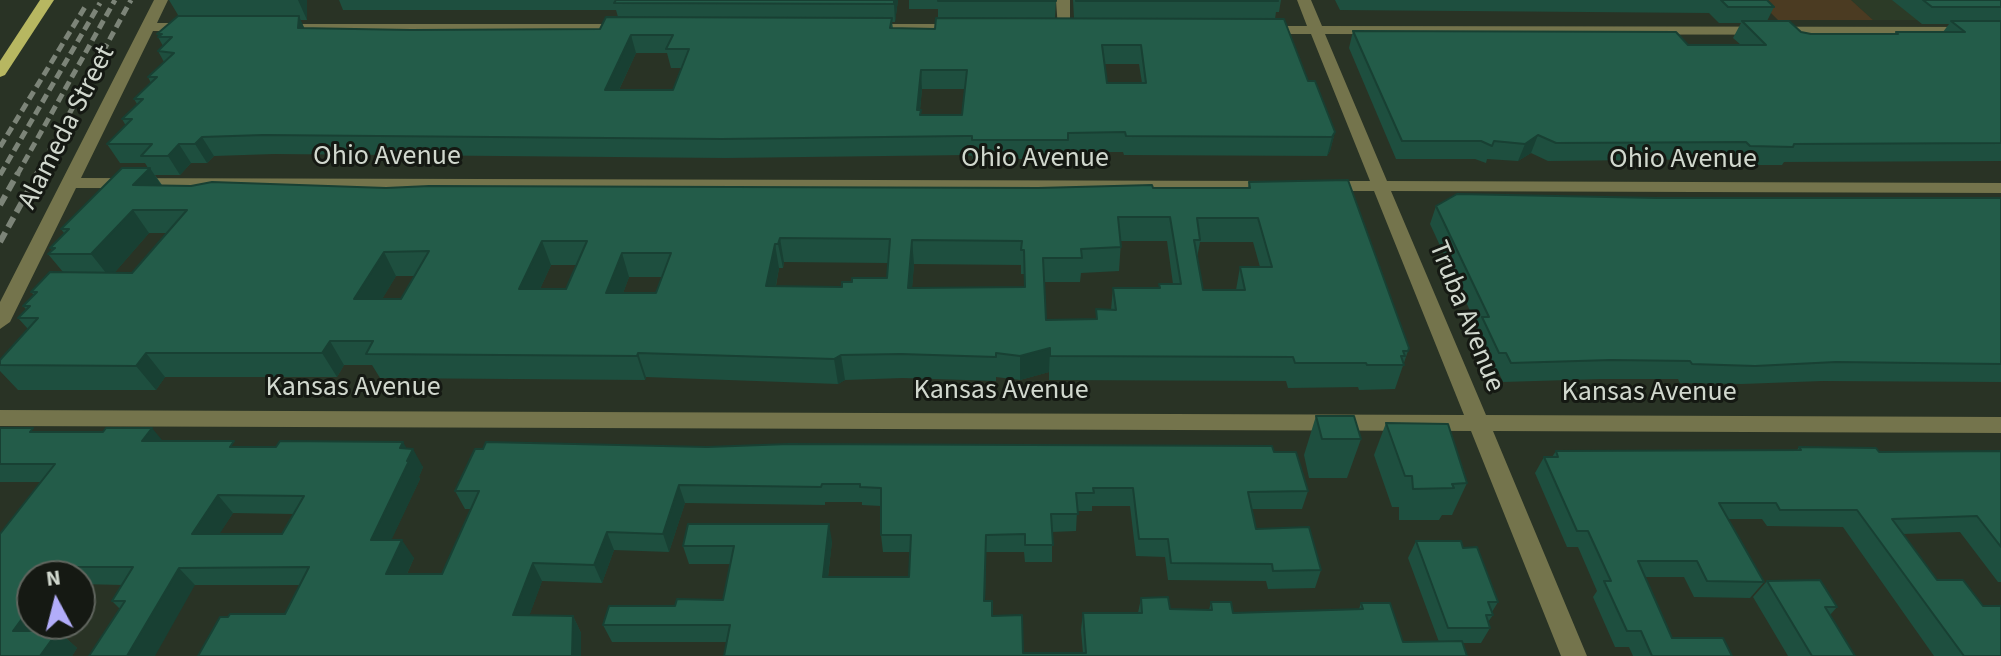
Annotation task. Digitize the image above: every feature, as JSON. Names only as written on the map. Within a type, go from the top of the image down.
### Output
[{"type":"main road","points":[[0,72],[47,0]]},
{"type":"street","name":"Alameda Street","points":[[0,322],[161,0]]},
{"type":"street","points":[[1063,0],[1065,29]]},
{"type":"street","name":"Truba Avenue","points":[[1304,0],[1574,656]]},
{"type":"street","points":[[147,27],[210,27]]},
{"type":"street","points":[[258,28],[638,28]]},
{"type":"street","points":[[859,28],[970,28]]},
{"type":"street","points":[[1254,30],[2001,31]]},
{"type":"street","name":"Ohio Avenue","points":[[69,183],[2001,188]]},
{"type":"street","name":"Kansas Avenue","points":[[0,418],[2001,425]]},
{"type":"shaded area","points":[[1758,0],[1851,0],[1873,20],[1778,20]]},
{"type":"shaded area","points":[[1851,0],[2001,0],[2001,20],[1873,20]]},
{"type":"building","points":[[616,0],[894,0],[894,4],[614,3]]},
{"type":"building","points":[[1056,0],[1056,1],[938,1]]},
{"type":"building","points":[[1277,0],[1278,1],[1076,1]]},
{"type":"building","points":[[1721,0],[1767,0],[1774,7],[1728,7]]},
{"type":"building","points":[[1923,0],[2001,0],[2001,7],[1932,7]]},
{"type":"building","points":[[178,16],[299,16],[298,28],[411,30],[600,29],[606,17],[892,18],[890,28],[935,29],[936,18],[1284,19],[1308,81],[1315,81],[1335,132],[1332,137],[1068,133],[1068,140],[972,140],[972,136],[722,139],[263,135],[202,137],[195,144],[179,144],[168,156],[141,156],[152,144],[107,144],[132,119],[122,119],[143,99],[134,99],[157,77],[148,77],[174,53],[158,51],[172,37],[158,37],[162,34],[157,34]],"holes":[[[631,35],[673,35],[666,49],[689,49],[673,90],[605,90]],[[1102,45],[1141,45],[1146,83],[1107,83]],[[921,70],[967,70],[962,115],[920,115],[921,110],[917,110]]]},
{"type":"building","points":[[1742,21],[1789,21],[1801,32],[1811,34],[1898,34],[1896,32],[1965,32],[1951,21],[2001,21],[2001,143],[1794,144],[1793,147],[1750,146],[1746,142],[1556,143],[1538,135],[1525,144],[1494,141],[1492,146],[1481,141],[1402,141],[1353,31],[1676,32],[1688,45],[1766,45]]},
{"type":"building","points":[[122,168],[150,168],[133,185],[191,186],[212,182],[386,188],[1038,188],[1152,185],[1153,188],[1250,188],[1249,182],[1348,180],[1409,348],[1403,351],[1405,356],[1401,356],[1404,365],[1367,365],[1295,363],[1293,357],[1050,356],[1050,348],[1020,356],[996,353],[996,357],[901,354],[841,355],[834,359],[638,353],[637,356],[366,354],[373,341],[330,341],[322,353],[146,353],[136,366],[0,365],[0,360],[38,318],[18,318],[30,306],[23,306],[37,292],[31,292],[50,272],[132,273],[187,210],[133,210],[91,254],[48,254],[69,229],[61,229]],"holes":[[[1118,217],[1170,217],[1181,284],[1159,284],[1160,288],[1113,288],[1116,310],[1096,309],[1097,319],[1046,320],[1043,258],[1082,258],[1081,249],[1121,247]],[[1197,218],[1258,218],[1272,267],[1240,267],[1245,290],[1203,290],[1194,240],[1200,240]],[[780,238],[890,239],[887,278],[852,278],[852,282],[842,282],[842,287],[766,286],[775,244]],[[912,240],[1022,241],[1025,287],[908,288]],[[542,241],[587,241],[566,289],[519,289]],[[429,251],[401,299],[354,299],[384,252]],[[622,253],[671,253],[656,293],[606,293]]]},
{"type":"building","points":[[1457,194],[1657,198],[2001,198],[2001,364],[1836,362],[1755,366],[1611,360],[1511,363],[1506,353],[1499,353],[1482,317],[1489,317],[1436,206]]},
{"type":"building","points":[[1316,416],[1354,416],[1361,439],[1322,439]]},
{"type":"building","points":[[1386,423],[1448,424],[1467,483],[1452,484],[1454,488],[1413,489],[1412,476],[1405,476]]},
{"type":"building","points":[[0,428],[33,428],[30,432],[103,432],[106,428],[152,428],[142,441],[234,441],[230,447],[276,447],[280,441],[403,442],[400,448],[413,449],[371,540],[402,540],[386,574],[442,574],[479,491],[455,491],[475,449],[483,449],[486,442],[707,447],[789,444],[1272,446],[1274,452],[1296,452],[1308,491],[1248,492],[1256,529],[1309,527],[1321,570],[1273,571],[1272,564],[1171,563],[1168,539],[1139,539],[1133,488],[1093,488],[1094,493],[1076,493],[1078,514],[1051,514],[1053,545],[1025,545],[1025,534],[986,535],[984,601],[992,601],[992,616],[1022,615],[1023,653],[1086,653],[1083,613],[1142,613],[1141,598],[1168,597],[1170,609],[1212,610],[1211,602],[1231,602],[1233,613],[1363,609],[1361,603],[1390,603],[1403,642],[1462,641],[1467,656],[724,656],[730,625],[603,625],[609,606],[675,606],[677,599],[723,600],[734,546],[683,546],[688,524],[829,524],[823,577],[909,577],[911,535],[881,535],[881,488],[860,487],[860,484],[822,484],[821,487],[679,485],[663,534],[607,532],[594,565],[533,563],[513,615],[573,616],[572,656],[198,656],[220,617],[230,614],[285,614],[309,567],[179,568],[127,656],[89,656],[125,601],[112,601],[133,567],[96,567],[96,560],[16,560],[16,627],[13,631],[16,631],[16,640],[52,640],[40,656],[0,656],[0,534],[55,464],[0,464]],"holes":[[[218,495],[304,496],[282,534],[192,534]]]},
{"type":"building","points":[[1799,447],[1876,448],[1879,452],[2001,451],[2001,547],[1977,516],[1892,519],[1937,580],[1963,580],[1983,606],[2001,606],[2001,656],[1964,656],[1857,510],[1780,510],[1776,503],[1719,503],[1764,582],[1707,581],[1697,561],[1638,561],[1672,638],[1723,638],[1732,656],[1652,656],[1641,631],[1627,631],[1604,581],[1611,581],[1588,531],[1577,531],[1544,457],[1558,457],[1556,451],[1801,450]]},
{"type":"building","points":[[1416,541],[1461,541],[1463,548],[1477,547],[1498,602],[1488,602],[1493,615],[1486,615],[1490,628],[1448,628]]},
{"type":"building","points":[[1820,580],[1837,607],[1825,607],[1855,656],[1812,656],[1767,581]]},
{"type":"railway","points":[[17,175],[115,0]]},
{"type":"railway","points":[[36,175],[131,0]]},
{"type":"railway","points":[[0,175],[100,3]]},
{"type":"railway","points":[[0,147],[85,7]]},
{"type":"railway","points":[[0,205],[18,173]]},
{"type":"railway","points":[[0,242],[38,173]]}]
